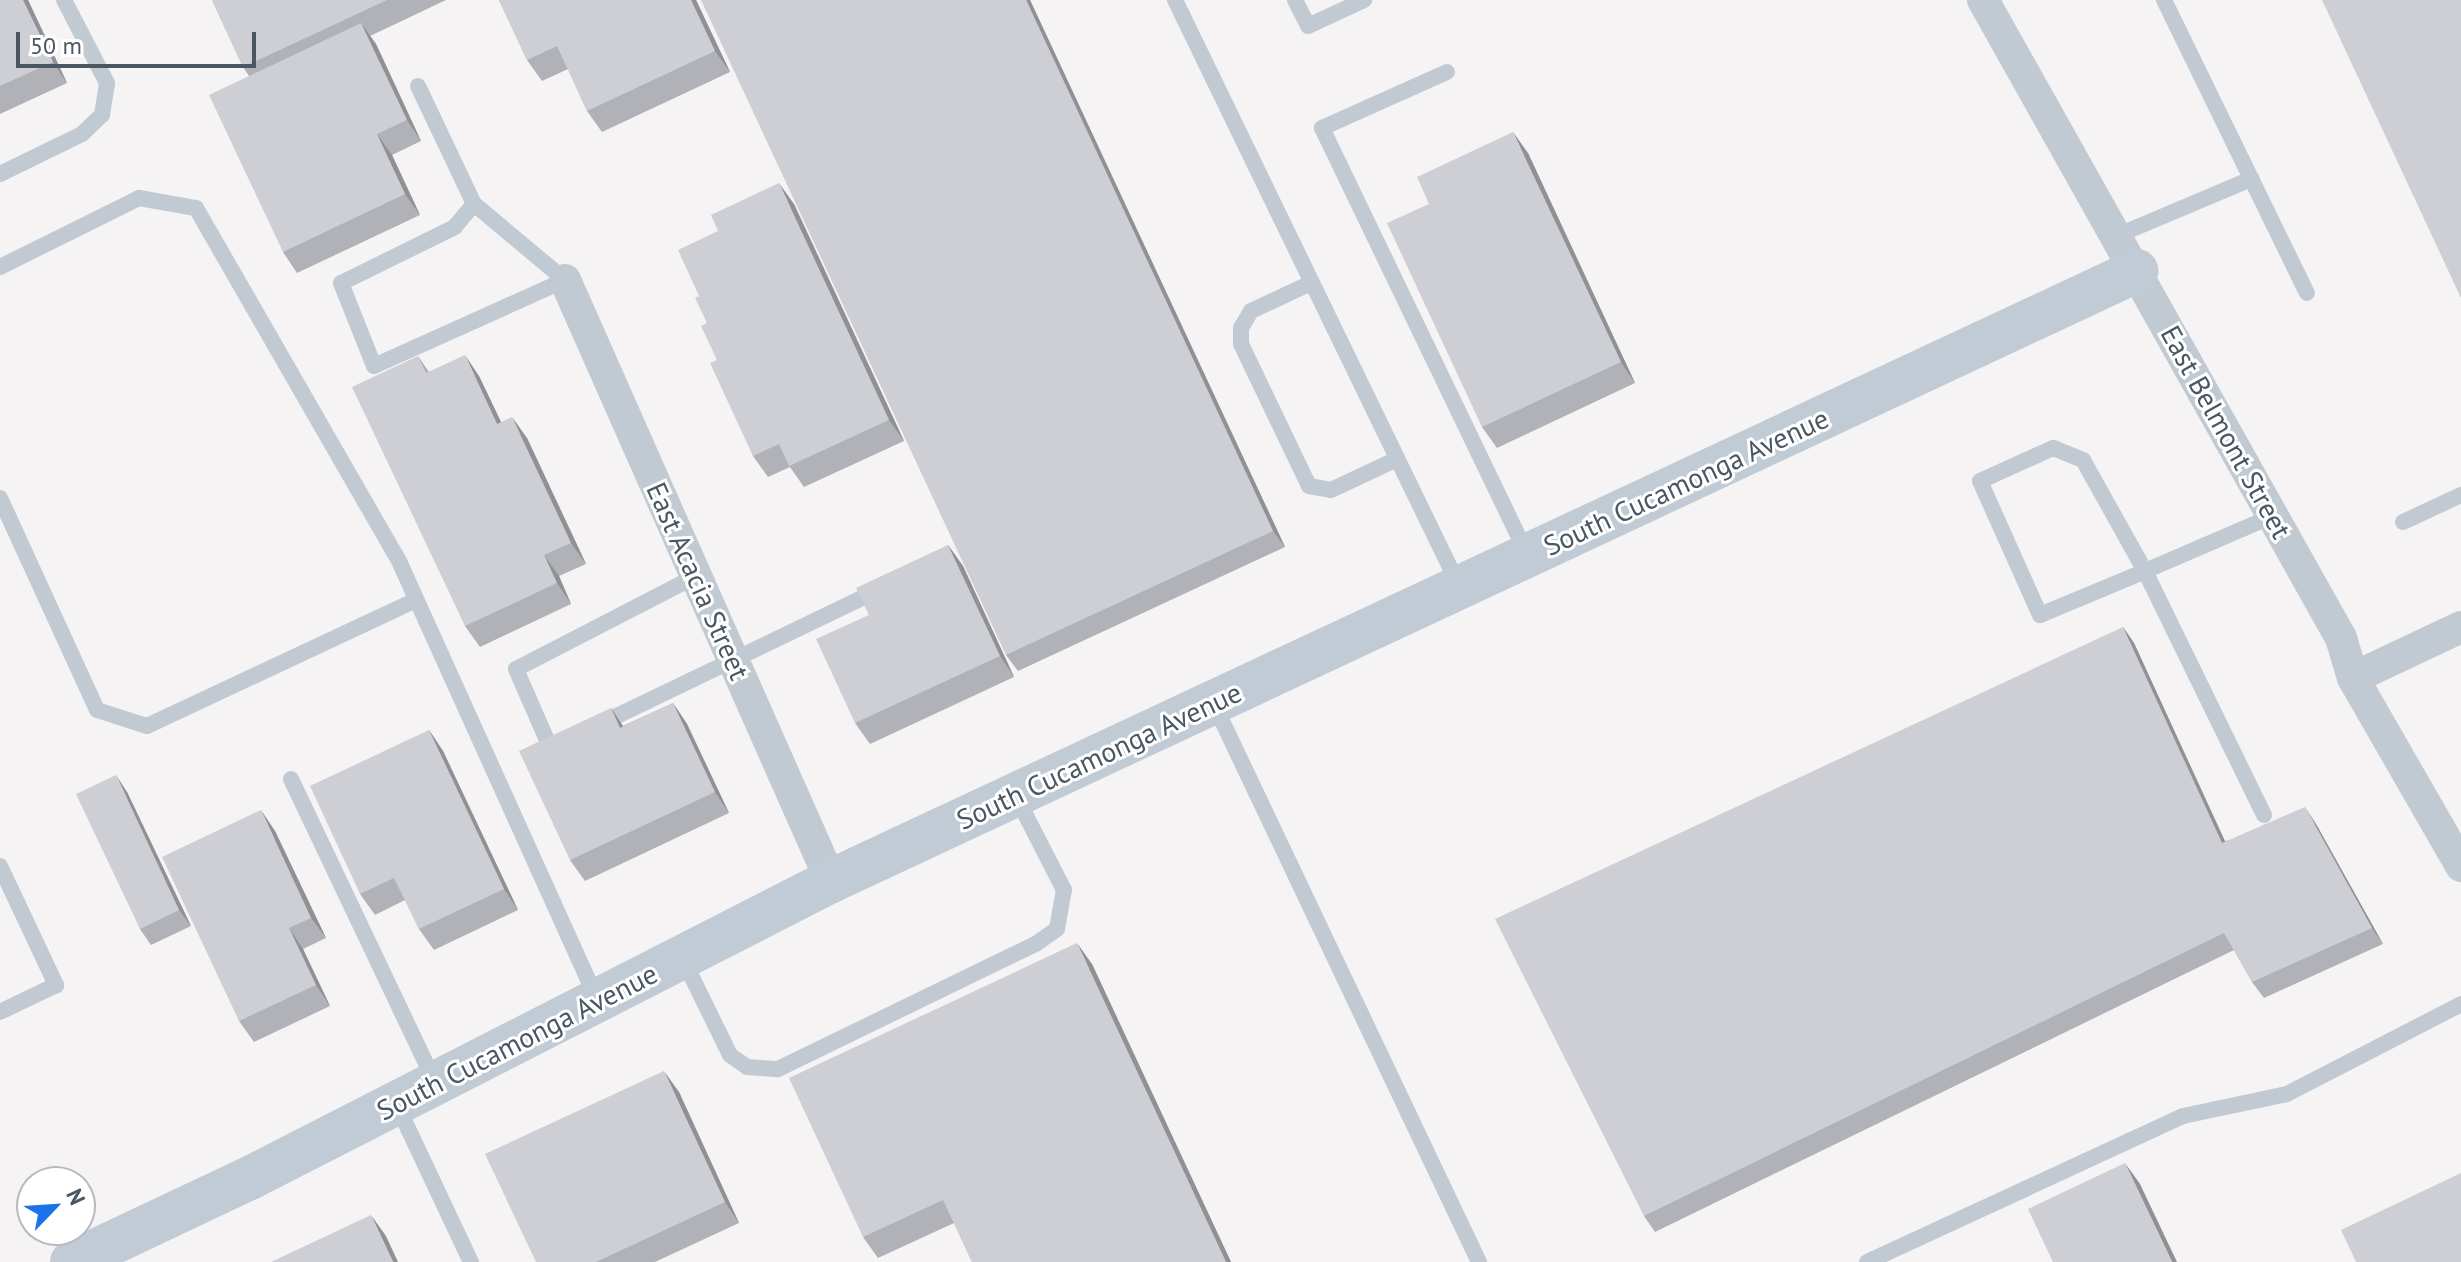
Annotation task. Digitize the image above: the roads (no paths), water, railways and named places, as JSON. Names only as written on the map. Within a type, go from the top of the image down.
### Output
[{"type":"street","name":"East Belmont Street","points":[[1983,0],[2341,638],[2353,678],[2461,866]]},
{"type":"street","name":"South Cucamonga Avenue","points":[[72,1262],[396,1104],[831,881],[1528,556],[2126,254]]},
{"type":"street","name":"East Acacia Street","points":[[565,280],[831,881]]},
{"type":"street","points":[[2353,678],[2461,627]]},
{"type":"lane","points":[[0,174],[82,134],[102,115],[107,83],[64,0]]},
{"type":"lane","points":[[1175,0],[1459,588]]},
{"type":"lane","points":[[1295,0],[1308,26],[1364,0]]},
{"type":"lane","points":[[2164,0],[2307,293]]},
{"type":"lane","points":[[1447,72],[1322,128],[1528,556]]},
{"type":"lane","points":[[418,86],[474,204],[565,280],[374,366],[341,283],[455,227],[474,204]]},
{"type":"lane","points":[[2126,254],[2251,179]]},
{"type":"lane","points":[[0,267],[139,198],[196,208],[416,600],[597,1001]]},
{"type":"lane","points":[[1311,283],[1251,311],[1241,328],[1241,344],[1309,486],[1331,490],[1397,459]]},
{"type":"lane","points":[[2264,815],[2145,571],[2083,460],[2053,448],[1980,481],[2040,615],[2145,571],[2273,516]]},
{"type":"lane","points":[[2403,522],[2461,495]]},
{"type":"lane","points":[[0,498],[97,710],[147,726],[416,600]]},
{"type":"lane","points":[[696,576],[516,669],[550,747],[734,662],[894,583]]},
{"type":"lane","points":[[1213,703],[1479,1262]]},
{"type":"lane","points":[[291,779],[435,1084]]},
{"type":"lane","points":[[682,957],[730,1055],[747,1067],[778,1069],[1024,950],[1057,929],[1064,890],[1016,795]]},
{"type":"lane","points":[[0,866],[56,985],[0,1012]]},
{"type":"lane","points":[[1867,1262],[2183,1116],[2287,1094],[2461,1004]]},
{"type":"lane","points":[[396,1104],[471,1262]]}]
